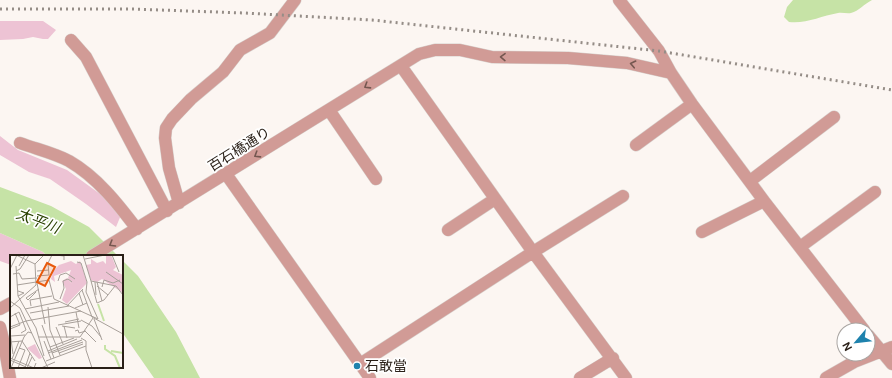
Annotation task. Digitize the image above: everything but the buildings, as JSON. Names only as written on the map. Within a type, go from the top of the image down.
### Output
[{"type":"street","points":[[179,203],[169,168],[165,138],[166,128],[172,119],[191,100],[223,72],[240,50],[270,33],[295,0]]},
{"type":"street","points":[[619,0],[658,51],[692,104],[858,322]]},
{"type":"street","points":[[71,40],[86,57],[167,211]]},
{"type":"street","name":"百石橋通り","points":[[94,255],[419,54],[435,50],[454,50],[492,57],[568,58],[627,63],[671,73]]},
{"type":"street","points":[[400,66],[533,252],[613,358],[626,378]]},
{"type":"street","points":[[636,145],[692,104]]},
{"type":"street","points":[[329,110],[376,179]]},
{"type":"street","points":[[750,181],[834,117]]},
{"type":"street","points":[[20,143],[69,161],[89,175],[115,201],[134,231]]},
{"type":"street","points":[[226,174],[370,378]]},
{"type":"street","points":[[800,247],[875,192]]},
{"type":"street","points":[[360,364],[533,252],[623,196]]},
{"type":"street","points":[[448,230],[496,199]]},
{"type":"street","points":[[702,232],[764,200]]},
{"type":"street","points":[[0,309],[10,304]]},
{"type":"street","points":[[0,327],[10,378]]},
{"type":"street","points":[[876,341],[887,349],[892,364]]},
{"type":"street","points":[[826,378],[854,362],[887,349]]},
{"type":"street","points":[[580,378],[613,358]]},
{"type":"shaded area","points":[[0,21],[43,21],[56,30],[48,39],[33,37],[0,40]]},
{"type":"shaded area","points":[[0,136],[18,150],[67,170],[107,199],[121,215],[116,227],[50,179],[29,172],[0,155]]},
{"type":"shaded area","points":[[0,233],[43,252],[46,255],[10,255],[10,265],[0,261]]},
{"type":"water","points":[[793,0],[872,0],[857,11],[851,13],[832,14],[807,21],[789,22],[784,17],[787,7]]},
{"type":"water","name":"太平川","points":[[0,187],[51,206],[89,227],[117,255],[46,255],[43,252],[0,233]]},
{"type":"water","points":[[123,261],[138,276],[176,332],[200,378],[154,378],[123,333]]},
{"type":"railway","points":[[0,9],[132,9],[372,20],[659,51],[892,90]]},
{"type":"place","name":"石敢當","points":[[357,366]]}]
